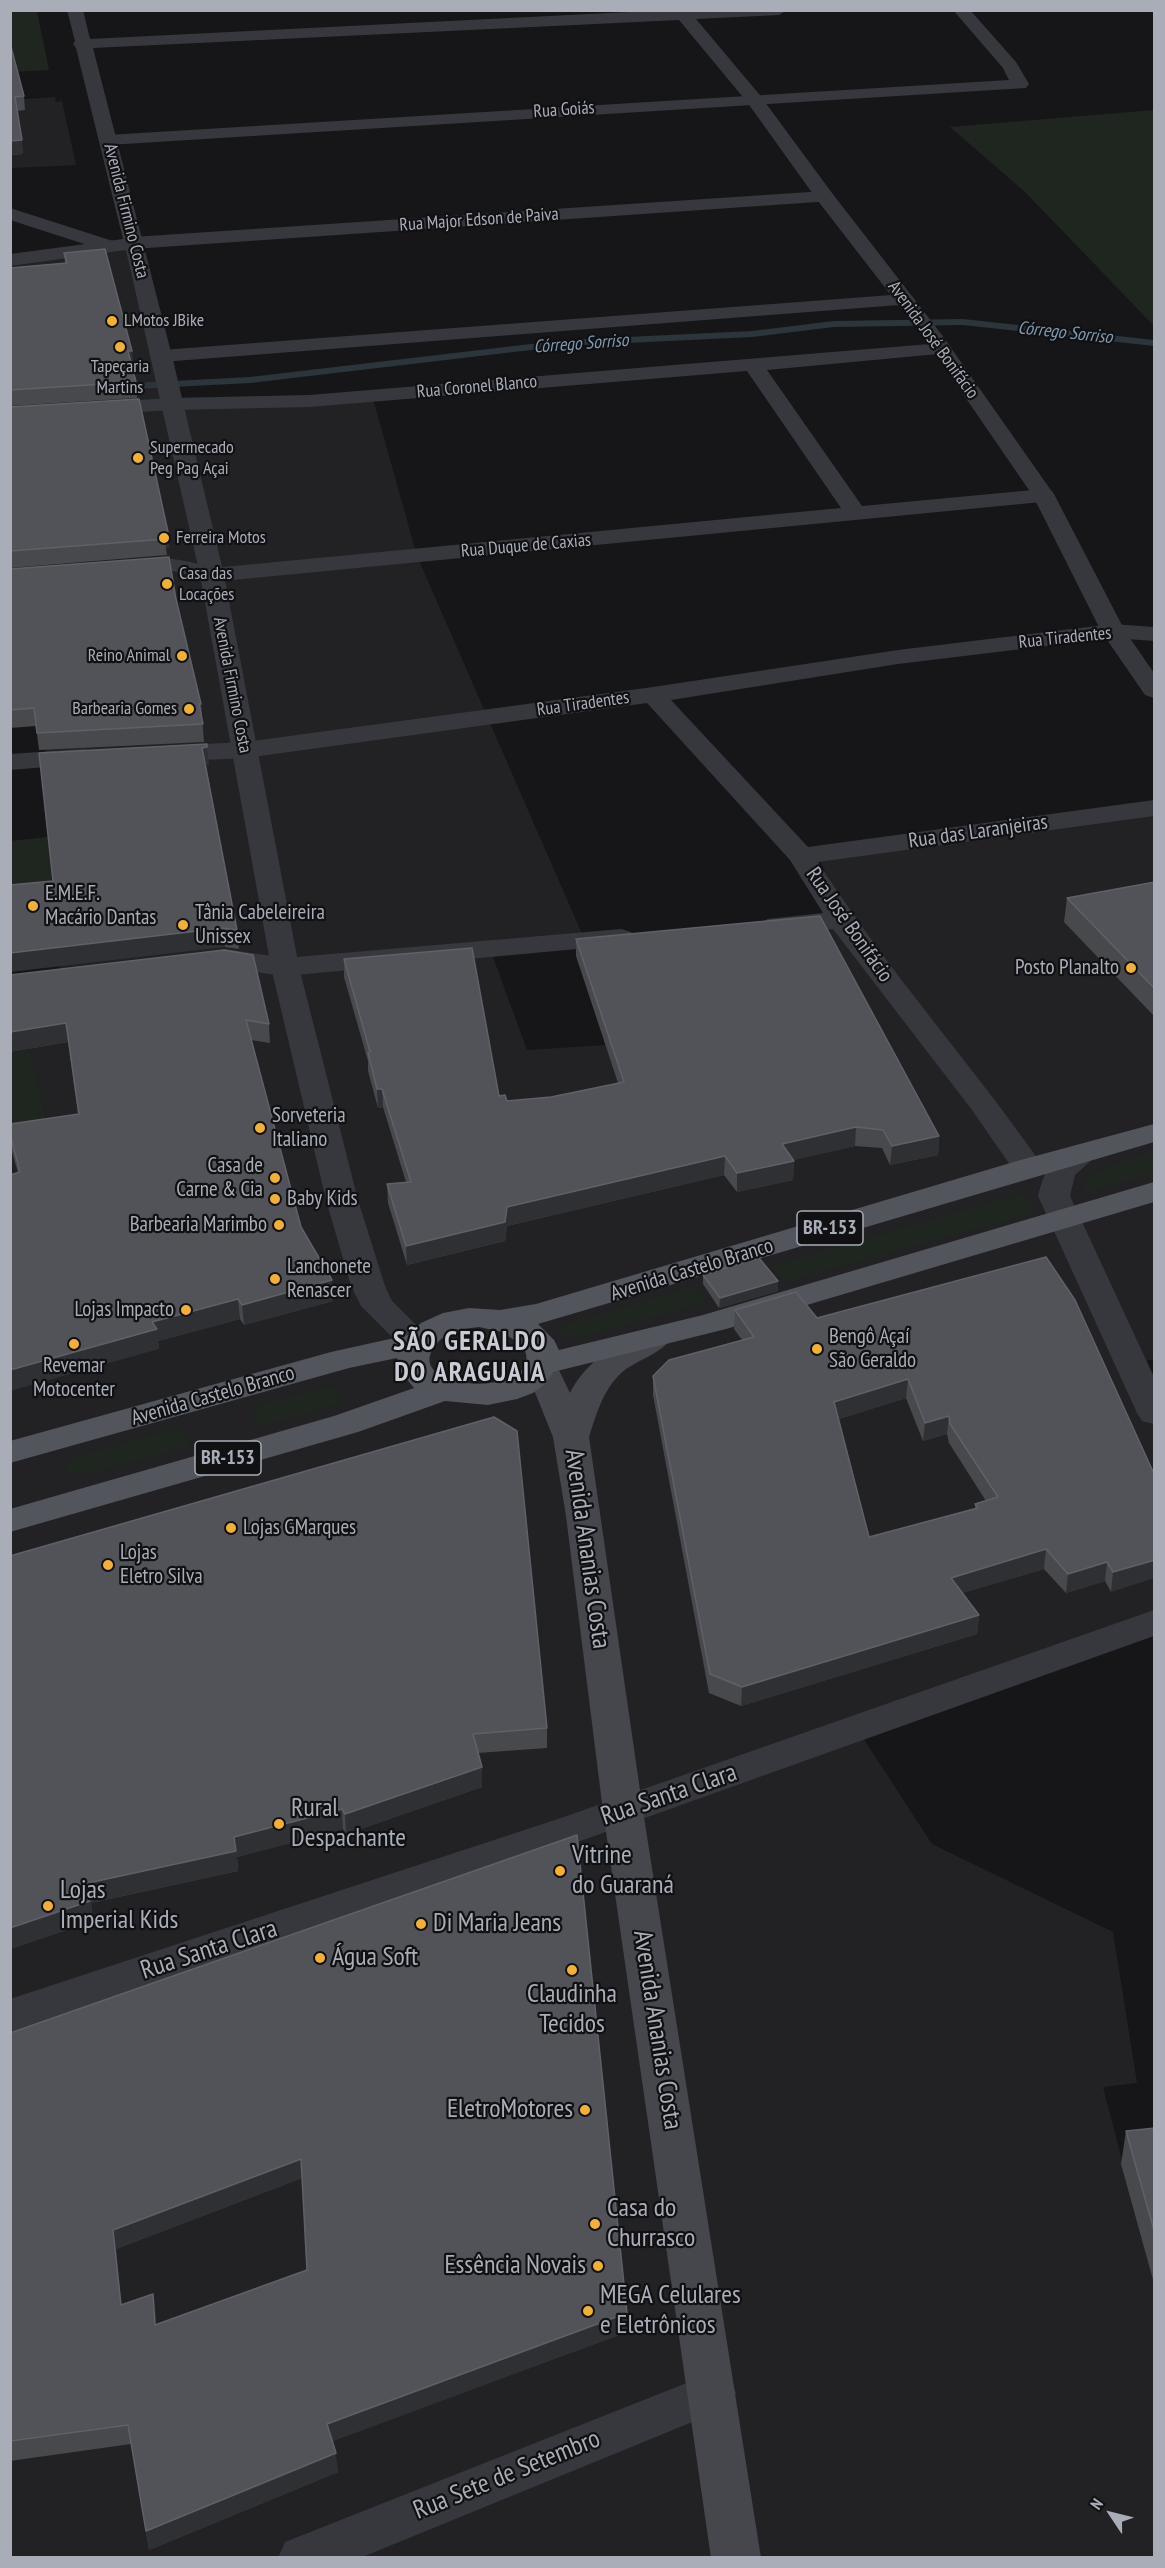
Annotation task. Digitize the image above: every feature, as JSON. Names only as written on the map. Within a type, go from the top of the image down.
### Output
[{"type":"main road","name":"Avenida Castelo Branco","points":[[10,1452],[343,1359],[417,1342],[432,1329],[453,1320],[479,1317],[504,1319],[539,1314],[1028,1168],[1155,1133]]},
{"type":"main road","name":"BR-153","points":[[417,1342],[412,1356],[416,1369],[426,1381],[443,1390],[465,1395],[489,1395],[512,1389],[531,1379],[541,1365],[655,1338],[1155,1192]]},
{"type":"main road","name":"Avenida Castelo Branco","points":[[504,1319],[528,1330],[542,1347],[541,1365]]},
{"type":"main road","points":[[571,1437],[588,1390],[613,1363],[655,1338]]},
{"type":"main road","name":"Avenida Ananias Costa","points":[[541,1365],[571,1437],[623,1811],[736,2558]]},
{"type":"main road","name":"BR-153","points":[[12,1518],[346,1424],[443,1390]]},
{"type":"street","name":"Avenida Firmino Costa","points":[[75,10],[81,44],[108,140],[164,363],[212,575],[285,967],[342,1200],[368,1286],[378,1306],[417,1342]]},
{"type":"street","points":[[81,44],[779,10]]},
{"type":"street","name":"Rua Goiás","points":[[108,140],[753,98],[1020,84],[1010,66],[961,10]]},
{"type":"street","name":"Avenida José Bonifácio","points":[[682,13],[753,98],[825,197],[938,344],[1044,496],[1113,631],[1155,690]]},
{"type":"street","name":"Rua Major Edson de Paiva","points":[[10,260],[133,243],[825,197]]},
{"type":"street","points":[[10,214],[109,246]]},
{"type":"street","points":[[164,363],[909,306]]},
{"type":"street","name":"Rua Coronel Blanco","points":[[11,414],[171,401],[309,400],[753,365],[938,344]]},
{"type":"street","points":[[753,365],[856,514]]},
{"type":"street","name":"Rua Duque de Caxias","points":[[104,569],[174,564],[212,575],[1044,496]]},
{"type":"street","name":"Rua Tiradentes","points":[[140,754],[244,750],[653,695],[898,657],[1113,631],[1155,634]]},
{"type":"street","name":"Rua José Bonifácio","points":[[653,695],[801,856],[842,920],[983,1104],[1028,1168]]},
{"type":"street","points":[[10,762],[105,756]]},
{"type":"street","name":"Rua das Laranjeiras","points":[[801,856],[1155,808]]},
{"type":"street","points":[[747,928],[842,920]]},
{"type":"street","points":[[189,962],[225,958],[285,967],[652,936]]},
{"type":"street","points":[[1082,1154],[1060,1171],[1054,1196],[1155,1413]]},
{"type":"street","name":"Rua Santa Clara","points":[[10,2016],[623,1811],[1155,1623]]},
{"type":"street","name":"Rua Sete de Setembro","points":[[303,2558],[712,2393]]},
{"type":"shaded area","points":[[10,11],[37,11],[49,70],[12,72]]},
{"type":"shaded area","points":[[55,97],[56,102],[62,101],[76,165],[11,168],[11,100]]},
{"type":"shaded area","points":[[1154,110],[1154,326],[1025,192],[950,127]]},
{"type":"shaded area","points":[[133,243],[173,404],[372,395],[417,556],[583,936],[489,946],[527,1050],[606,1045],[690,946],[846,916],[819,859],[1154,809],[1154,1359],[1129,1365],[1154,1420],[1154,1614],[854,1724],[932,1844],[1113,1932],[1137,2083],[1103,2087],[1123,2164],[1154,2161],[1154,2557],[11,2557],[10,1138],[49,1130],[17,997],[59,977],[61,956],[11,841],[48,837],[41,759],[47,758],[11,577],[10,260]]},
{"type":"shaded area","points":[[110,832],[120,887],[11,904],[11,841]]},
{"type":"shaded area","points":[[30,1049],[49,1131],[11,1138],[11,1052]]},
{"type":"shaded area","points":[[1154,1152],[1154,1173],[1085,1193],[1083,1183],[1098,1172]]},
{"type":"shaded area","points":[[1028,1192],[1034,1213],[785,1282],[771,1266]]},
{"type":"shaded area","points":[[696,1286],[707,1302],[580,1338],[559,1334],[559,1328],[566,1324]]},
{"type":"shaded area","points":[[332,1385],[344,1403],[260,1426],[249,1408]]},
{"type":"shaded area","points":[[180,1427],[191,1446],[88,1474],[75,1475],[66,1471],[68,1461],[82,1455]]},
{"type":"building","points":[[10,43],[24,96],[15,97],[22,140],[10,141]]},
{"type":"building","points":[[105,249],[132,351],[128,351],[136,382],[10,390],[10,268],[67,263],[64,253]]},
{"type":"building","points":[[139,399],[168,532],[164,532],[166,539],[10,551],[10,407]]},
{"type":"building","points":[[169,557],[176,599],[201,704],[199,704],[203,724],[37,733],[34,708],[10,710],[10,569]]},
{"type":"building","points":[[207,744],[207,747],[202,748],[237,930],[223,928],[10,953],[10,885],[53,881],[39,753]]},
{"type":"building","points":[[1155,882],[1155,989],[1067,898]]},
{"type":"building","points":[[820,916],[939,1136],[892,1146],[883,1130],[856,1127],[782,1144],[794,1161],[737,1173],[725,1156],[507,1207],[505,1222],[406,1246],[387,1184],[411,1182],[382,1089],[377,1089],[368,1053],[370,1052],[344,959],[472,948],[499,1096],[505,1095],[507,1101],[551,1097],[624,1082],[576,939]]},
{"type":"building","points":[[224,950],[253,955],[269,1024],[246,1020],[301,1227],[332,1280],[242,1305],[238,1299],[152,1322],[157,1329],[10,1370],[10,1175],[20,1172],[10,1134],[10,1124],[79,1114],[66,1023],[10,1032],[10,975]]},
{"type":"building","points":[[1046,1257],[1075,1300],[1155,1476],[1155,1560],[1113,1572],[1107,1562],[1068,1574],[1046,1549],[951,1578],[979,1615],[742,1687],[710,1674],[653,1376],[669,1360],[754,1337],[735,1310],[796,1292],[817,1318]],"holes":[[[908,1379],[925,1423],[949,1416],[950,1424],[998,1497],[975,1504],[978,1508],[869,1537],[834,1402]]]},
{"type":"building","points":[[759,1258],[778,1281],[720,1298],[703,1275]]},
{"type":"building","points":[[494,1417],[517,1431],[547,1728],[473,1734],[482,1767],[345,1814],[342,1809],[234,1837],[236,1851],[88,1883],[90,1901],[10,1928],[10,1556]]},
{"type":"building","points":[[577,1835],[627,2313],[327,2424],[336,2453],[146,2531],[128,2425],[10,2441],[10,2033]],"holes":[[[301,2159],[307,2270],[155,2325],[153,2294],[121,2305],[113,2230]]]},
{"type":"building","points":[[1155,2128],[1155,2234],[1126,2131]]},
{"type":"waterway","name":"Córrego Sorriso","points":[[115,387],[250,380],[565,343],[752,334],[834,324],[963,322],[1154,343]]},
{"type":"place","name":"LMotos JBike","points":[[112,321]]},
{"type":"place","name":"Tapeçaria Martins","points":[[120,347]]},
{"type":"place","name":"Supermecado Peg Pag Açai","points":[[138,458]]},
{"type":"place","name":"Ferreira Motos","points":[[164,538]]},
{"type":"place","name":"Casa das Locações","points":[[167,584]]},
{"type":"place","name":"Reino Animal","points":[[182,656]]},
{"type":"place","name":"Barbearia Gomes","points":[[189,709]]},
{"type":"place","name":"E.M.E.F. Macário Dantas","points":[[33,906]]},
{"type":"place","name":"Tânia Cabeleireira Unissex","points":[[183,925]]},
{"type":"place","name":"Posto Planalto","points":[[1131,968]]},
{"type":"place","name":"Sorveteria Italiano","points":[[260,1128]]},
{"type":"place","name":"Casa de Carne & Cia","points":[[275,1178]]},
{"type":"place","name":"Baby Kids","points":[[275,1199]]},
{"type":"place","name":"Barbearia Marimbo","points":[[279,1225]]},
{"type":"place","name":"Lanchonete Renascer","points":[[275,1279]]},
{"type":"place","name":"Lojas Impacto","points":[[186,1310]]},
{"type":"place","name":"Revemar Motocenter","points":[[74,1344]]},
{"type":"place","name":"Bengô Açaí São Geraldo","points":[[817,1349]]},
{"type":"place","name":"Lojas GMarques","points":[[231,1528]]},
{"type":"place","name":"Lojas Eletro Silva","points":[[108,1565]]},
{"type":"place","name":"Rural Despachante","points":[[279,1824]]},
{"type":"place","name":"Vitrine do Guaraná","points":[[560,1871]]},
{"type":"place","name":"Lojas Imperial Kids","points":[[48,1906]]},
{"type":"place","name":"Di Maria Jeans","points":[[421,1924]]},
{"type":"place","name":"Água Soft","points":[[320,1958]]},
{"type":"place","name":"Claudinha Tecidos","points":[[572,1970]]},
{"type":"place","name":"EletroMotores","points":[[585,2110]]},
{"type":"place","name":"Casa do Churrasco","points":[[595,2224]]},
{"type":"place","name":"Essência Novais","points":[[598,2266]]},
{"type":"place","name":"MEGA Celulares e Eletrônicos","points":[[588,2311]]},
{"type":"district","name":"SÃO GERALDO DO ARAGUAIA","points":[[470,1358]]}]
